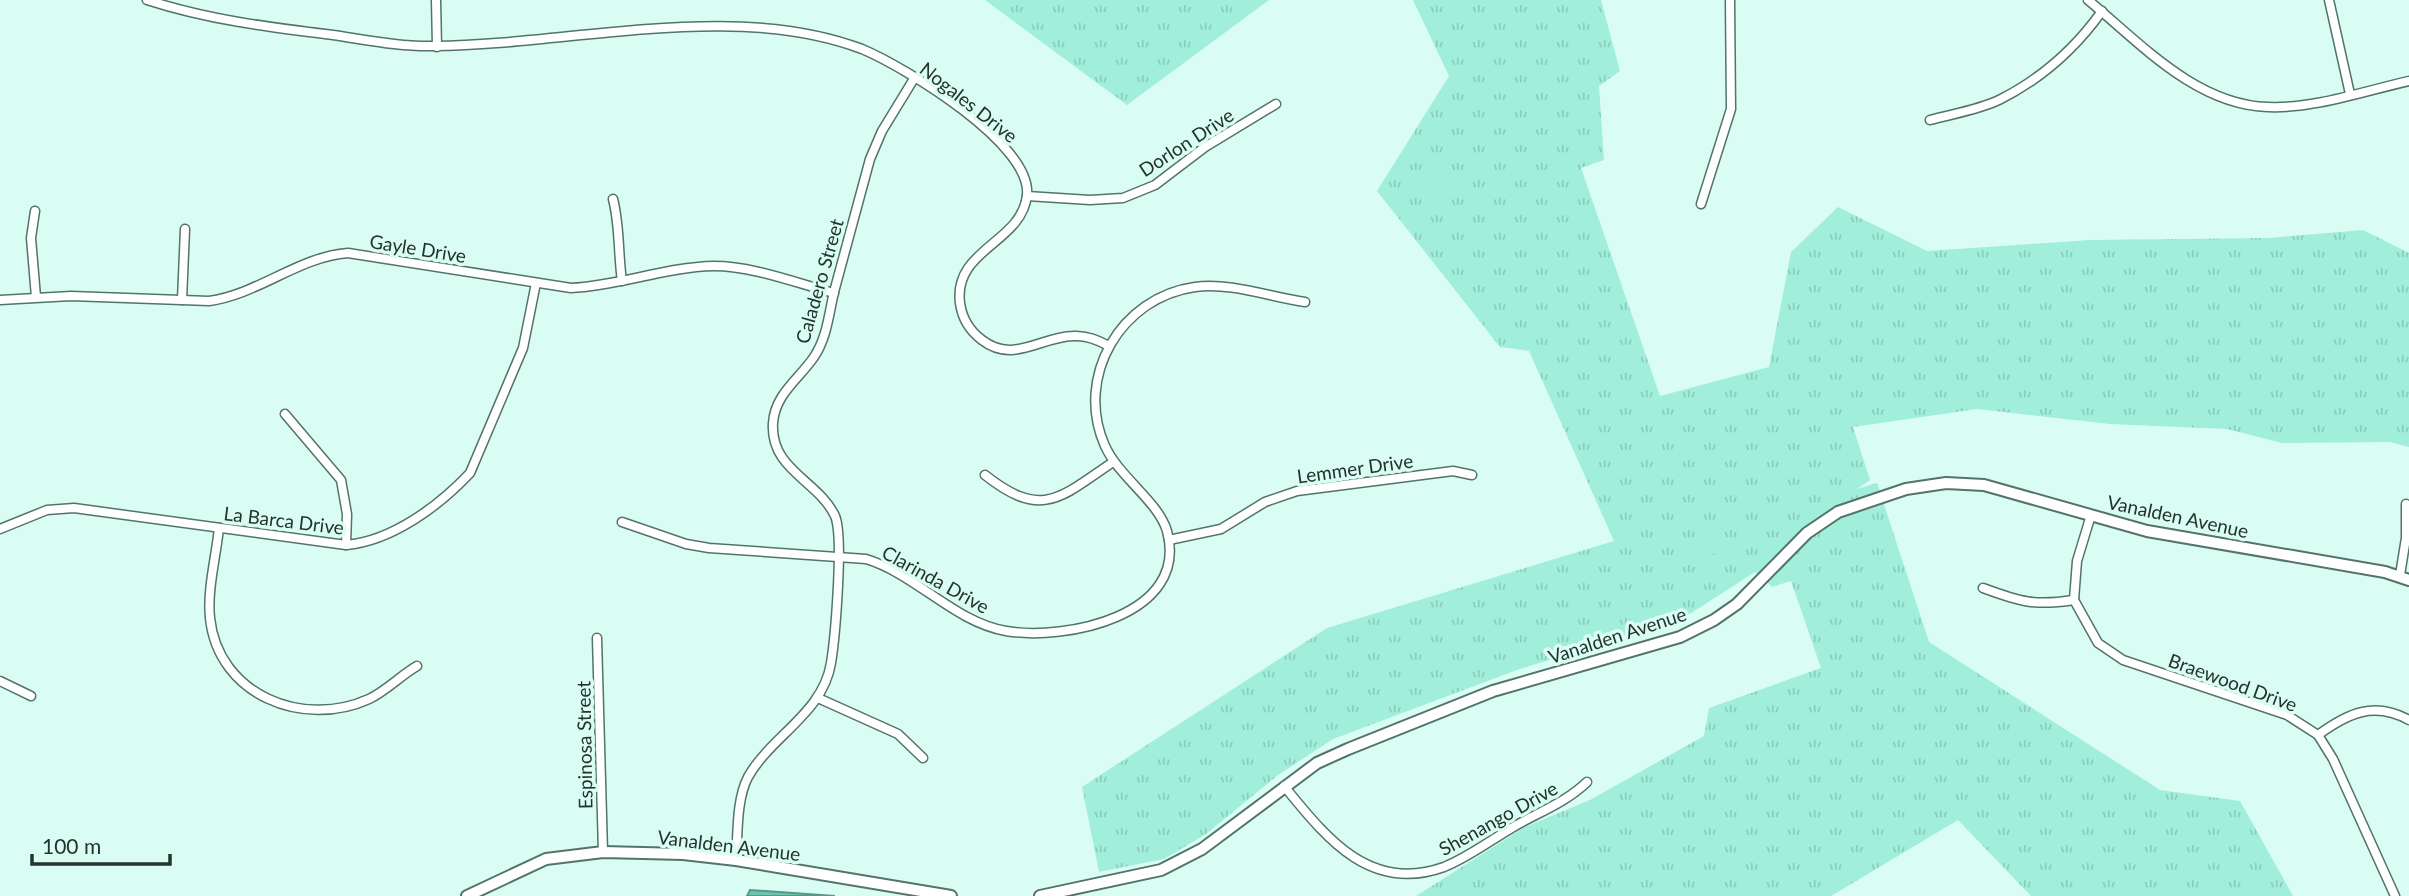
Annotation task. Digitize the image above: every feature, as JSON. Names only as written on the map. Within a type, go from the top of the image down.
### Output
[{"type":"main road","name":"Vanalden Avenue","points":[[1044,896],[1161,870],[1202,849],[1284,786],[1327,758],[1493,691],[1680,637],[1714,620],[1737,604],[1807,533],[1838,512],[1861,502],[1906,489],[1946,483],[1984,485],[2147,531],[2405,578]]},
{"type":"main road","name":"Vanalden Avenue","points":[[467,896],[546,859],[603,852],[683,854],[736,860],[951,896]]},
{"type":"street","name":"Nogales Drive","points":[[147,0],[216,20],[437,47],[756,25],[807,31],[888,61],[915,77],[1007,148],[1026,180],[1027,196]]},
{"type":"street","points":[[436,0],[437,47]]},
{"type":"street","points":[[1701,204],[1731,109],[1730,0]]},
{"type":"street","points":[[2088,0],[2203,91],[2232,102],[2267,107],[2288,106],[2409,81]]},
{"type":"street","points":[[2329,0],[2350,94]]},
{"type":"street","points":[[1930,120],[1998,101],[2061,60],[2081,40],[2102,11]]},
{"type":"street","name":"Caladero Street","points":[[736,860],[741,800],[749,776],[818,698],[831,667],[836,618],[839,534],[835,517],[824,500],[782,459],[775,442],[773,423],[783,393],[814,358],[822,343],[870,159],[882,131],[915,77]]},
{"type":"street","name":"Dorlon Drive","points":[[1027,196],[1090,200],[1123,198],[1155,185],[1205,147],[1276,104]]},
{"type":"street","points":[[1027,196],[1017,220],[973,259],[963,274],[959,289],[965,320],[972,331],[997,348],[1027,349],[1072,335],[1090,337],[1109,346]]},
{"type":"street","points":[[613,199],[618,222],[622,281]]},
{"type":"street","points":[[35,211],[31,238],[36,297]]},
{"type":"street","points":[[182,300],[186,229]]},
{"type":"street","name":"Gayle Drive","points":[[0,300],[36,297],[182,300],[231,298],[326,255],[348,253],[570,288],[695,268],[732,267],[834,293]]},
{"type":"street","name":"La Barca Drive","points":[[0,529],[47,510],[74,508],[346,545],[368,543],[387,536],[455,489],[470,473],[523,348],[536,283]]},
{"type":"street","points":[[1169,540],[1158,515],[1113,462],[1103,443],[1097,417],[1095,383],[1109,346],[1125,322],[1143,307],[1174,291],[1196,286],[1214,286],[1305,302]]},
{"type":"street","points":[[285,414],[341,480],[347,514],[346,545]]},
{"type":"street","points":[[985,475],[1015,497],[1048,501],[1065,494],[1113,462]]},
{"type":"street","name":"Lemmer Drive","points":[[1169,540],[1222,529],[1265,502],[1297,491],[1452,471],[1472,475]]},
{"type":"street","points":[[2405,578],[2406,504]]},
{"type":"street","points":[[1983,588],[2021,602],[2041,605],[2074,600],[2077,561],[2091,515]]},
{"type":"street","name":"Clarinda Drive","points":[[622,522],[698,546],[866,559],[885,564],[979,622],[1003,631],[1058,633],[1129,612],[1147,600],[1161,581],[1169,557],[1169,540]]},
{"type":"street","points":[[219,528],[210,620],[224,659],[236,677],[253,691],[291,709],[330,709],[367,700],[417,666]]},
{"type":"street","name":"Braewood Drive","points":[[2074,600],[2098,643],[2123,660],[2287,715],[2318,735],[2333,759],[2395,896]]},
{"type":"street","name":"Espinosa Street","points":[[597,638],[603,852]]},
{"type":"street","points":[[0,681],[31,696]]},
{"type":"street","points":[[818,698],[898,734],[923,758]]},
{"type":"street","points":[[2318,735],[2343,717],[2358,711],[2377,709],[2409,720]]},
{"type":"street","name":"Shenango Drive","points":[[1284,786],[1328,839],[1344,853],[1389,871],[1422,872],[1461,859],[1522,822],[1566,800],[1587,782]]},
{"type":"green space","points":[[985,0],[1269,0],[1127,105]]},
{"type":"green space","points":[[1413,0],[1601,0],[1620,71],[1599,86],[1604,160],[1581,168],[1660,396],[1769,367],[1791,252],[1838,207],[1927,251],[2090,240],[2268,238],[2363,230],[2409,253],[2409,447],[2390,442],[2282,443],[2227,429],[2110,424],[1977,409],[1853,427],[1870,480],[1857,489],[1877,483],[1929,642],[2160,790],[2240,801],[2293,896],[2031,896],[1958,820],[1831,896],[1416,896],[1525,827],[1590,800],[1704,736],[1709,708],[1821,668],[1791,581],[1772,587],[1755,572],[1682,619],[1517,670],[1333,739],[1278,775],[1206,834],[1164,859],[1099,872],[1082,787],[1327,628],[1614,541],[1529,351],[1500,347],[1377,191],[1449,76]]},
{"type":"green space","points":[[1436,164],[1447,168],[1451,179],[1447,190],[1436,194],[1425,190],[1421,179],[1425,168]]},
{"type":"green space","points":[[1712,543],[1716,552],[1699,563],[1685,557],[1690,547]]},
{"type":"shaded area","points":[[750,890],[835,896],[747,896]]}]
